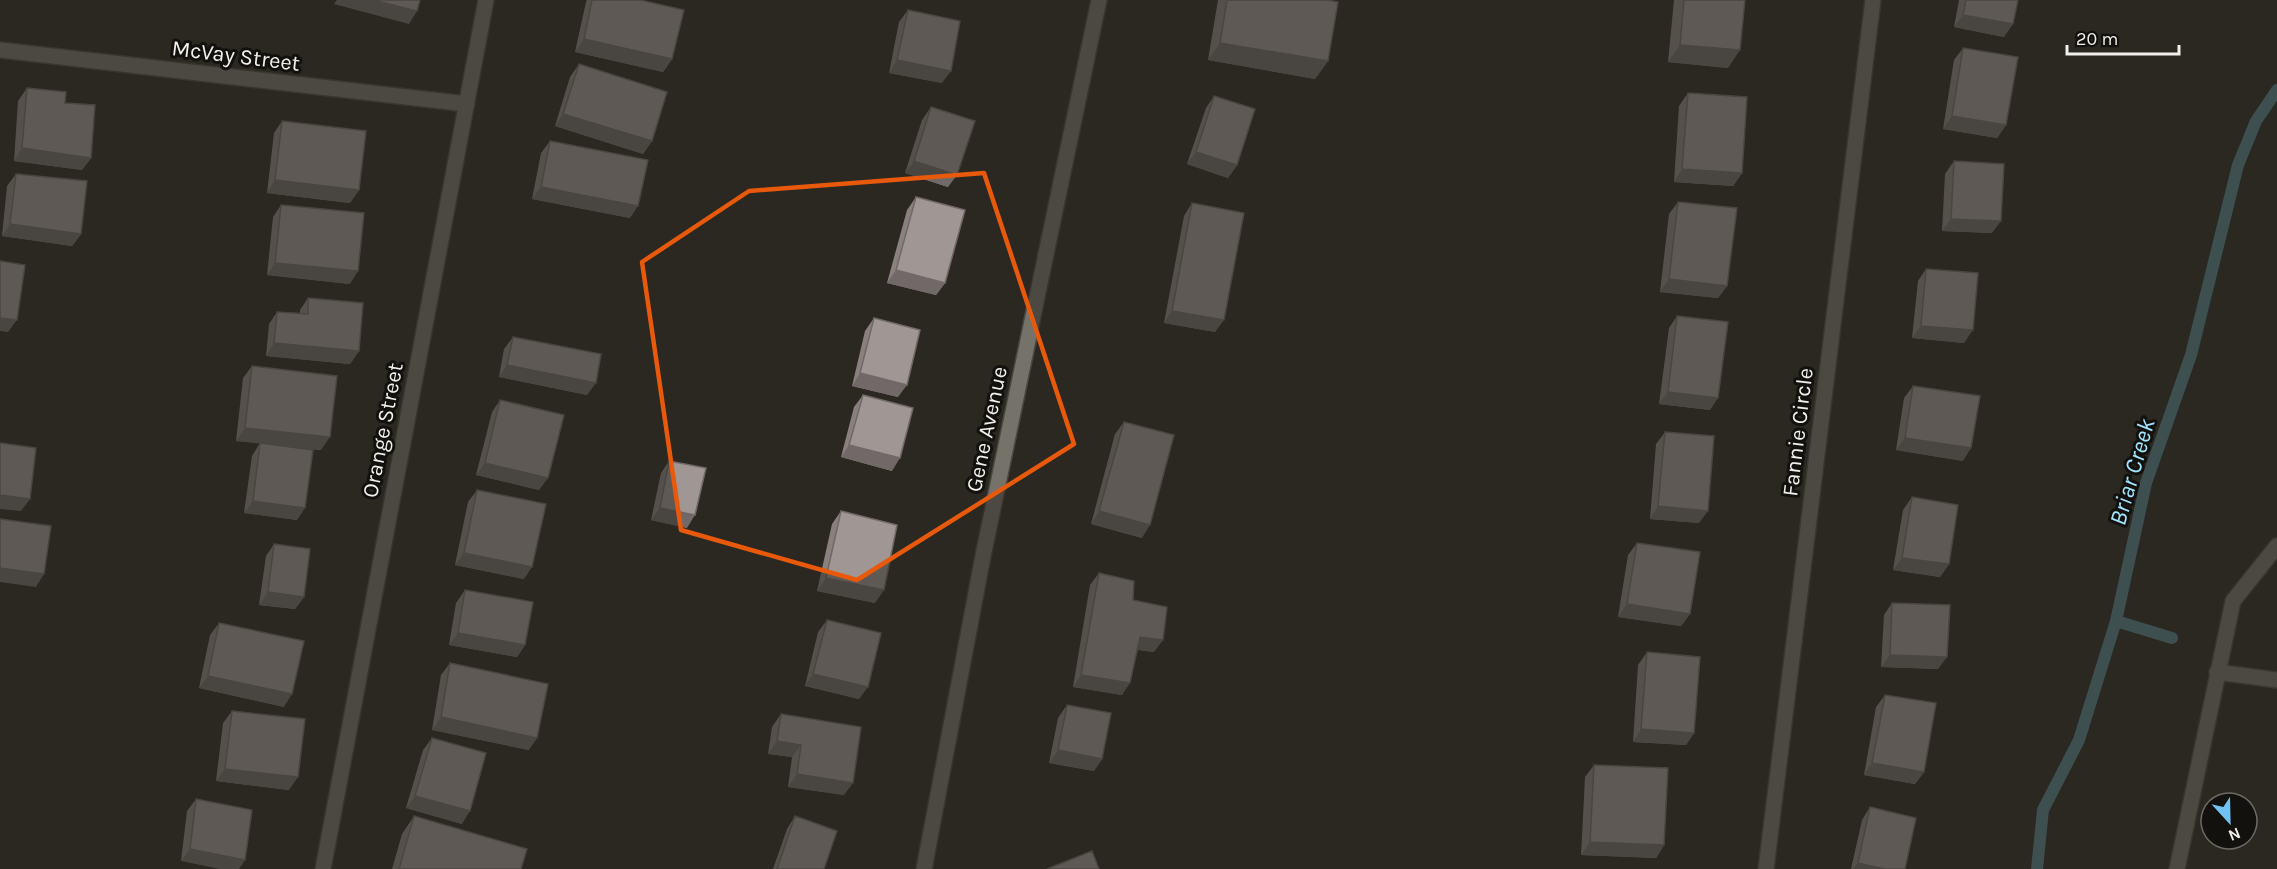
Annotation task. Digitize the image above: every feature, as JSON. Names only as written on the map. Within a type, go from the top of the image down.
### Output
[{"type":"street","name":"Orange Street","points":[[322,869],[486,0]]},
{"type":"street","name":"Gene Avenue","points":[[924,869],[983,556],[1099,0]]},
{"type":"street","name":"Fannie Circle","points":[[1766,869],[1873,0]]},
{"type":"street","name":"McVay Street","points":[[0,51],[467,104]]},
{"type":"street","points":[[2177,869],[2233,601],[2277,546]]},
{"type":"street","points":[[2217,672],[2277,680]]},
{"type":"highlighted area","points":[[984,173],[1074,444],[857,580],[681,530],[642,262],[749,191]]},
{"type":"building","points":[[373,0],[420,0],[417,11]]},
{"type":"building","points":[[592,0],[640,0],[684,10],[672,59],[584,39]]},
{"type":"building","points":[[1227,0],[1327,0],[1338,2],[1328,61],[1220,43]]},
{"type":"building","points":[[1684,0],[1745,0],[1740,50],[1680,45]]},
{"type":"building","points":[[1966,0],[2018,0],[2013,24],[1963,15]]},
{"type":"building","points":[[908,10],[960,21],[951,71],[897,60]]},
{"type":"building","points":[[1963,48],[2018,57],[2006,125],[1952,116]]},
{"type":"building","points":[[579,64],[667,92],[652,141],[563,114]]},
{"type":"building","points":[[27,88],[66,92],[65,103],[95,105],[91,158],[22,148]]},
{"type":"building","points":[[1688,93],[1747,97],[1742,173],[1682,169]]},
{"type":"building","points":[[1214,96],[1255,109],[1237,165],[1196,152]]},
{"type":"building","points":[[931,107],[975,121],[957,175],[914,161]]},
{"type":"building","points":[[282,121],[366,131],[359,190],[275,180]]},
{"type":"building","points":[[550,141],[648,160],[638,206],[541,187]]},
{"type":"building","points":[[1954,161],[2004,164],[2001,221],[1951,219]]},
{"type":"building","points":[[16,174],[87,181],[81,234],[10,224]]},
{"type":"building","points":[[916,197],[965,210],[945,283],[896,270]]},
{"type":"building","points":[[1678,202],[1737,208],[1727,286],[1669,279]]},
{"type":"building","points":[[1192,203],[1244,213],[1224,320],[1172,311]]},
{"type":"building","points":[[281,205],[364,213],[358,271],[275,263]]},
{"type":"building","points":[[0,261],[25,265],[17,320],[0,318]]},
{"type":"building","points":[[1926,269],[1978,273],[1973,330],[1921,326]]},
{"type":"building","points":[[308,298],[363,303],[359,351],[274,343],[277,312],[308,314]]},
{"type":"building","points":[[1677,316],[1728,322],[1718,398],[1668,392]]},
{"type":"building","points":[[874,318],[920,330],[907,385],[860,373]]},
{"type":"building","points":[[513,337],[601,354],[596,383],[507,365]]},
{"type":"building","points":[[252,366],[337,376],[330,437],[245,428]]},
{"type":"building","points":[[1913,386],[1980,396],[1971,448],[1905,438]]},
{"type":"building","points":[[863,395],[913,408],[900,458],[849,445]]},
{"type":"building","points":[[500,400],[564,415],[548,478],[485,463]]},
{"type":"building","points":[[1124,422],[1174,435],[1150,525],[1099,511]]},
{"type":"building","points":[[1665,432],[1714,436],[1708,511],[1658,506]]},
{"type":"building","points":[[0,443],[36,448],[30,499],[0,495]]},
{"type":"building","points":[[260,443],[313,450],[305,508],[253,501]]},
{"type":"building","points":[[669,461],[706,468],[695,515],[660,508]]},
{"type":"building","points":[[477,490],[546,504],[532,567],[464,553]]},
{"type":"building","points":[[1912,497],[1958,505],[1949,564],[1902,558]]},
{"type":"building","points":[[841,511],[897,525],[884,590],[826,578]]},
{"type":"building","points":[[0,519],[51,526],[44,574],[0,568]]},
{"type":"building","points":[[1637,543],[1700,552],[1690,614],[1627,604]]},
{"type":"building","points":[[274,544],[310,549],[304,597],[268,592]]},
{"type":"building","points":[[1099,573],[1134,581],[1133,600],[1167,607],[1163,640],[1140,637],[1130,683],[1081,675]]},
{"type":"building","points":[[465,590],[533,602],[525,645],[458,633]]},
{"type":"building","points":[[1892,603],[1950,605],[1947,657],[1890,655]]},
{"type":"building","points":[[827,620],[881,633],[868,687],[813,674]]},
{"type":"building","points":[[219,623],[304,641],[292,694],[208,676]]},
{"type":"building","points":[[1647,652],[1700,657],[1694,733],[1641,729]]},
{"type":"building","points":[[450,663],[548,684],[537,738],[441,717]]},
{"type":"building","points":[[1885,695],[1936,703],[1924,772],[1872,763]]},
{"type":"building","points":[[1067,705],[1111,713],[1102,759],[1058,750]]},
{"type":"building","points":[[232,711],[305,719],[298,777],[225,769]]},
{"type":"building","points":[[781,714],[861,727],[853,783],[797,774],[801,745],[777,741]]},
{"type":"building","points":[[432,738],[486,753],[470,811],[415,796]]},
{"type":"building","points":[[1594,765],[1668,768],[1664,845],[1590,842]]},
{"type":"building","points":[[196,799],[252,810],[245,860],[190,849]]},
{"type":"building","points":[[1870,807],[1916,818],[1905,869],[1885,869],[1858,863]]},
{"type":"building","points":[[414,816],[527,849],[521,869],[399,869]]},
{"type":"building","points":[[795,816],[837,831],[824,869],[777,869]]},
{"type":"building","points":[[1092,851],[1099,869],[1047,869]]},
{"type":"waterway","name":"Briar Creek","points":[[2037,869],[2043,810],[2079,740],[2116,621],[2146,483],[2191,355],[2238,165],[2256,121],[2277,90]]},
{"type":"waterway","points":[[2116,621],[2172,638]]}]
